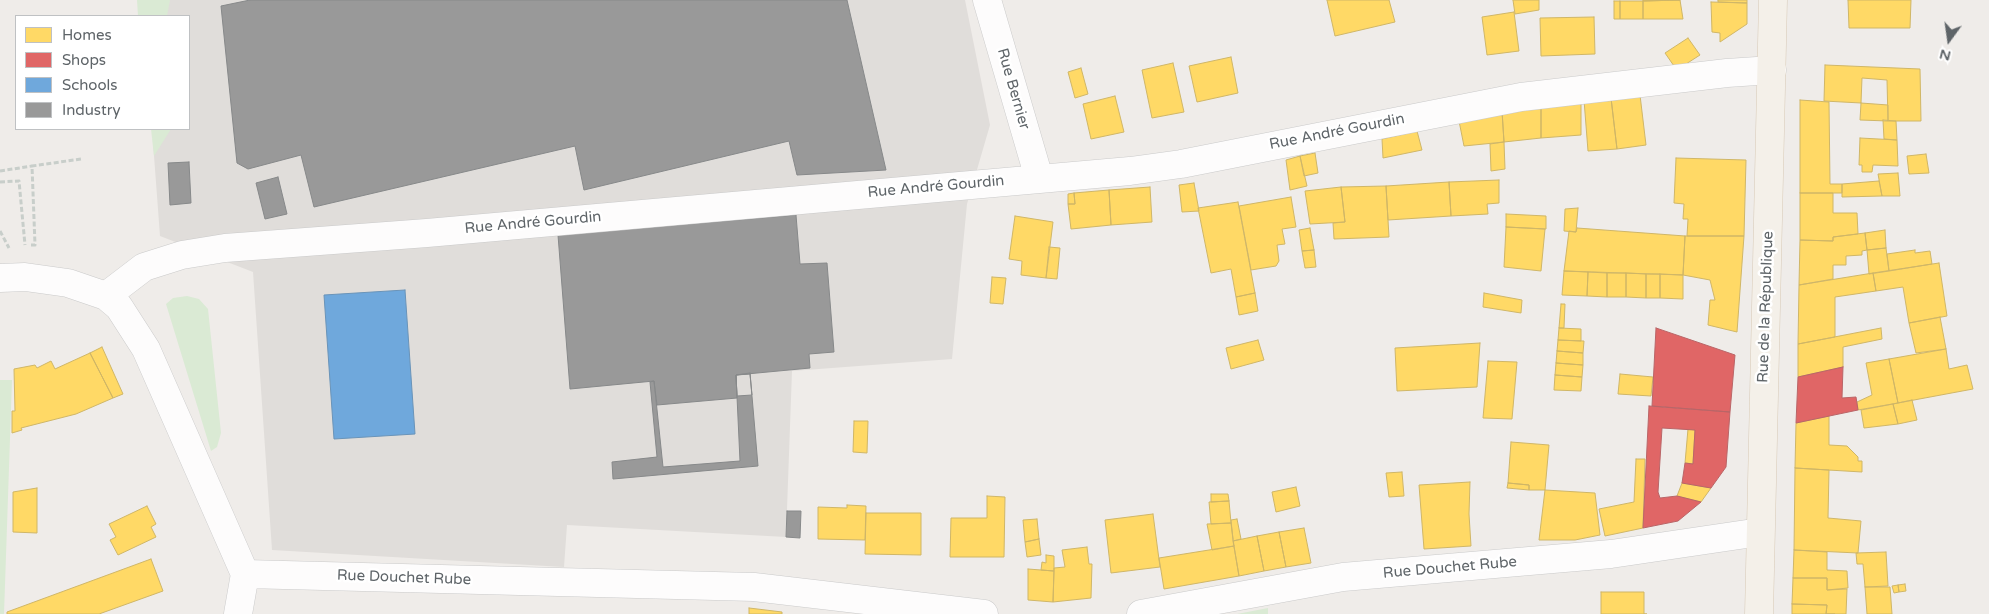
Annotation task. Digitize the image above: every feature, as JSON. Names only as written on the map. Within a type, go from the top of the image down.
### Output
[{"type":"main road","name":"Rue de la République","points":[[1759,614],[1773,0]]},
{"type":"street","name":"Rue Bernier","points":[[987,0],[1039,178]]},
{"type":"street","name":"Rue André Gourdin","points":[[106,296],[144,267],[182,254],[225,248],[427,233],[1156,168],[1522,97],[1727,73],[1772,70]]},
{"type":"street","points":[[0,278],[24,277],[68,282],[106,296],[119,307],[131,323],[146,349],[245,574],[238,614]]},
{"type":"street","name":"Rue Douchet Rube","points":[[1141,614],[1343,578],[1611,554],[1760,532]]},
{"type":"street","name":"Rue Douchet Rube","points":[[245,574],[754,587],[984,614]]},
{"type":"path","points":[[0,170],[81,159]]},
{"type":"path","points":[[0,182],[19,181],[24,245],[35,245],[32,166]]},
{"type":"shaded area","points":[[141,0],[965,0],[990,125],[967,204],[952,359],[792,371],[786,537],[567,525],[564,567],[272,550],[253,272],[160,236],[152,130],[190,130],[190,15],[142,15]]},
{"type":"green space","points":[[137,0],[170,0],[167,15],[138,15]]},
{"type":"green space","points":[[151,130],[170,130],[154,156]]},
{"type":"green space","points":[[187,296],[199,299],[208,309],[221,433],[217,447],[211,451],[166,304],[173,298]]},
{"type":"green space","points":[[0,380],[12,380],[4,614],[0,614]]},
{"type":"green space","points":[[1268,608],[1268,614],[1237,614]]},
{"type":"building: Homes","points":[[1327,0],[1389,0],[1395,22],[1335,36]]},
{"type":"building: Homes","points":[[1513,0],[1539,0],[1539,10],[1515,14]]},
{"type":"building: Homes","points":[[1643,0],[1680,0],[1643,1]]},
{"type":"building: Homes","points":[[1680,0],[1683,19],[1643,19],[1643,1]]},
{"type":"building: Homes","points":[[1718,0],[1747,0],[1747,3],[1718,2]]},
{"type":"building: Homes","points":[[1848,0],[1911,0],[1910,28],[1849,28]]},
{"type":"building: Homes","points":[[1614,1],[1620,1],[1620,19],[1614,19]]},
{"type":"building: Homes","points":[[1620,1],[1643,1],[1643,19],[1620,19]]},
{"type":"building: Homes","points":[[1711,2],[1747,3],[1747,24],[1720,42],[1720,33],[1712,32]]},
{"type":"building: Homes","points":[[1514,12],[1519,51],[1487,55],[1482,17]]},
{"type":"building: Homes","points":[[1594,17],[1595,54],[1541,56],[1540,18]]},
{"type":"building: Homes","points":[[1688,38],[1700,55],[1686,64],[1674,66],[1665,53]]},
{"type":"building: Homes","points":[[1231,57],[1238,93],[1197,102],[1189,66]]},
{"type":"building: Homes","points":[[1173,63],[1184,112],[1152,118],[1142,70]]},
{"type":"building: Homes","points":[[1825,65],[1920,69],[1921,121],[1888,121],[1887,80],[1862,78],[1861,103],[1824,101]]},
{"type":"building: Homes","points":[[1081,68],[1088,94],[1075,98],[1068,72]]},
{"type":"building: Homes","points":[[1640,95],[1646,145],[1617,149],[1611,98]]},
{"type":"building: Homes","points":[[1115,96],[1124,132],[1091,139],[1083,104]]},
{"type":"building: Homes","points":[[1611,98],[1617,149],[1588,151],[1584,100]]},
{"type":"building: Homes","points":[[1581,100],[1581,135],[1541,138],[1541,107]]},
{"type":"building: Homes","points":[[1800,100],[1829,102],[1830,184],[1842,184],[1842,193],[1800,193]]},
{"type":"building: Homes","points":[[1861,103],[1888,105],[1888,121],[1860,120]]},
{"type":"building: Homes","points":[[1541,107],[1541,138],[1504,142],[1502,111]]},
{"type":"building: Homes","points":[[1502,111],[1504,142],[1464,146],[1459,121]]},
{"type":"building: Homes","points":[[1883,120],[1896,121],[1897,140],[1884,139]]},
{"type":"building: Homes","points":[[1417,131],[1422,150],[1383,158],[1382,139]]},
{"type":"building: Homes","points":[[1860,138],[1897,140],[1898,166],[1873,165],[1872,172],[1862,172],[1862,165],[1859,165]]},
{"type":"building: Homes","points":[[1504,142],[1505,169],[1491,171],[1490,144]]},
{"type":"building: Homes","points":[[1315,153],[1318,173],[1304,176],[1300,156]]},
{"type":"building: Homes","points":[[1926,154],[1929,173],[1909,174],[1907,156]]},
{"type":"building: Homes","points":[[1300,156],[1307,186],[1290,190],[1286,160]]},
{"type":"building: Homes","points":[[1676,158],[1746,160],[1744,236],[1687,236],[1688,219],[1683,219],[1684,204],[1674,203]]},
{"type":"building: Homes","points":[[1898,173],[1900,196],[1882,196],[1878,174]]},
{"type":"building: Homes","points":[[1499,180],[1499,203],[1487,204],[1488,214],[1451,216],[1449,182]]},
{"type":"building: Homes","points":[[1879,181],[1882,196],[1842,197],[1842,184]]},
{"type":"building: Homes","points":[[1449,182],[1451,216],[1388,220],[1386,186]]},
{"type":"building: Homes","points":[[1194,183],[1199,211],[1182,212],[1179,185]]},
{"type":"building: Homes","points":[[1386,186],[1389,237],[1334,239],[1333,223],[1345,222],[1341,187]]},
{"type":"building: Homes","points":[[1150,187],[1152,222],[1111,225],[1109,190]]},
{"type":"building: Homes","points":[[1341,187],[1345,222],[1310,224],[1305,191]]},
{"type":"building: Homes","points":[[1109,190],[1111,225],[1071,229],[1068,204],[1075,204],[1074,193]]},
{"type":"building: Homes","points":[[1074,193],[1075,204],[1068,204],[1068,194]]},
{"type":"building: Homes","points":[[1800,193],[1833,193],[1833,213],[1857,213],[1858,234],[1833,237],[1833,241],[1800,240]]},
{"type":"building: Homes","points":[[1291,197],[1296,227],[1282,229],[1285,244],[1277,245],[1279,261],[1276,266],[1251,270],[1239,206]]},
{"type":"building: Homes","points":[[1238,202],[1255,293],[1236,297],[1231,269],[1211,273],[1198,208]]},
{"type":"building: Homes","points":[[1578,208],[1576,232],[1564,231],[1565,209]]},
{"type":"building: Homes","points":[[1506,214],[1546,216],[1546,229],[1506,227]]},
{"type":"building: Homes","points":[[1015,216],[1053,222],[1046,278],[1021,275],[1022,261],[1009,259]]},
{"type":"building: Homes","points":[[1506,227],[1545,229],[1541,271],[1504,267]]},
{"type":"building: Homes","points":[[1310,228],[1314,250],[1302,251],[1299,230]]},
{"type":"building: Homes","points":[[1577,228],[1685,236],[1683,275],[1564,271],[1569,231],[1576,232]]},
{"type":"building: Homes","points":[[1885,230],[1886,248],[1867,250],[1865,233]]},
{"type":"building: Homes","points":[[1865,233],[1867,250],[1862,251],[1862,255],[1846,256],[1846,265],[1833,265],[1833,279],[1799,285],[1800,240],[1833,241],[1833,237]]},
{"type":"building: Homes","points":[[1685,236],[1744,236],[1737,332],[1708,325],[1710,300],[1715,300],[1710,280],[1683,275]]},
{"type":"building: Homes","points":[[1049,247],[1060,248],[1057,279],[1046,278]]},
{"type":"building: Homes","points":[[1886,248],[1889,271],[1869,274],[1867,250]]},
{"type":"building: Homes","points":[[1314,250],[1316,267],[1305,268],[1302,251]]},
{"type":"building: Homes","points":[[1915,250],[1915,253],[1930,251],[1932,264],[1889,271],[1887,254]]},
{"type":"building: Homes","points":[[1939,263],[1947,316],[1909,323],[1903,287],[1876,291],[1873,273]]},
{"type":"building: Homes","points":[[1564,271],[1588,272],[1587,296],[1562,295]]},
{"type":"building: Homes","points":[[1588,272],[1607,273],[1607,297],[1587,296]]},
{"type":"building: Homes","points":[[1607,273],[1626,273],[1626,297],[1607,297]]},
{"type":"building: Homes","points":[[1626,273],[1646,274],[1646,298],[1626,297]]},
{"type":"building: Homes","points":[[1873,273],[1876,291],[1835,297],[1835,337],[1798,344],[1799,285]]},
{"type":"building: Homes","points":[[1646,274],[1660,274],[1660,298],[1646,298]]},
{"type":"building: Homes","points":[[1660,274],[1683,275],[1683,299],[1660,298]]},
{"type":"building: Homes","points":[[992,277],[1006,278],[1003,304],[990,303]]},
{"type":"building: Homes","points":[[1255,293],[1258,311],[1239,315],[1236,297]]},
{"type":"building: Homes","points":[[1484,293],[1522,300],[1521,313],[1483,307]]},
{"type":"building: Homes","points":[[1561,304],[1565,304],[1564,328],[1559,328]]},
{"type":"building: Homes","points":[[1940,317],[1946,349],[1916,353],[1909,323]]},
{"type":"building: Homes","points":[[1559,328],[1581,329],[1581,341],[1558,340]]},
{"type":"building: Homes","points":[[1881,328],[1882,339],[1843,347],[1843,367],[1798,377],[1798,344]]},
{"type":"building: Homes","points":[[1258,340],[1264,360],[1231,369],[1226,348]]},
{"type":"building: Homes","points":[[1558,340],[1584,341],[1583,353],[1557,351]]},
{"type":"building: Homes","points":[[1480,343],[1477,387],[1397,391],[1395,348]]},
{"type":"building: Homes","points":[[102,347],[123,394],[113,398],[90,353]]},
{"type":"building: Homes","points":[[1946,349],[1949,369],[1967,365],[1973,389],[1898,403],[1889,359]]},
{"type":"building: Homes","points":[[1557,351],[1583,353],[1583,365],[1556,363]]},
{"type":"building: Homes","points":[[90,353],[113,398],[76,414],[21,428],[22,430],[12,433],[12,411],[15,411],[14,369],[35,365],[37,368],[51,361],[55,369]]},
{"type":"building: Homes","points":[[1889,359],[1898,403],[1858,410],[1857,402],[1872,395],[1866,363]]},
{"type":"building: Homes","points":[[1488,361],[1517,362],[1512,419],[1483,418]]},
{"type":"building: Homes","points":[[1556,363],[1583,365],[1582,377],[1555,375]]},
{"type":"building: Homes","points":[[1620,374],[1653,377],[1651,396],[1618,394]]},
{"type":"building: Homes","points":[[1555,375],[1582,377],[1581,391],[1554,390]]},
{"type":"building: Homes","points":[[1912,400],[1917,420],[1898,424],[1893,404]]},
{"type":"building: Homes","points":[[1893,404],[1898,424],[1864,428],[1861,410]]},
{"type":"building: Homes","points":[[1829,416],[1829,445],[1847,446],[1858,457],[1858,461],[1862,461],[1862,472],[1795,468],[1796,423]]},
{"type":"building: Homes","points":[[854,421],[868,421],[867,453],[853,452]]},
{"type":"building: Homes","points":[[1688,429],[1695,430],[1693,464],[1685,463]]},
{"type":"building: Homes","points":[[1511,442],[1549,445],[1545,490],[1529,490],[1529,485],[1508,483]]},
{"type":"building: Homes","points":[[1636,459],[1645,459],[1643,528],[1605,536],[1599,509],[1634,502]]},
{"type":"building: Homes","points":[[1795,468],[1829,470],[1828,518],[1861,521],[1858,553],[1794,550]]},
{"type":"building: Homes","points":[[1402,472],[1404,496],[1389,497],[1386,473]]},
{"type":"building: Homes","points":[[1470,482],[1471,546],[1424,549],[1419,485]]},
{"type":"building: Homes","points":[[1508,483],[1529,485],[1529,490],[1507,488]]},
{"type":"building: Homes","points":[[1682,483],[1711,488],[1701,502],[1677,496]]},
{"type":"building: Homes","points":[[1296,487],[1300,506],[1276,512],[1272,492]]},
{"type":"building: Homes","points":[[37,488],[37,533],[13,532],[13,492]]},
{"type":"building: Homes","points":[[1545,490],[1595,493],[1600,535],[1575,540],[1539,540]]},
{"type":"building: Homes","points":[[1211,494],[1228,494],[1229,501],[1211,502]]},
{"type":"building: Homes","points":[[987,496],[1005,497],[1004,557],[950,557],[951,518],[987,518]]},
{"type":"building: Homes","points":[[1229,501],[1231,523],[1211,524],[1209,502]]},
{"type":"building: Homes","points":[[847,505],[866,506],[865,540],[818,539],[818,507],[847,508]]},
{"type":"building: Homes","points":[[147,506],[156,524],[151,527],[156,537],[118,555],[110,540],[116,537],[109,524]]},
{"type":"building: Homes","points":[[866,513],[921,513],[921,555],[865,554]]},
{"type":"building: Homes","points":[[1153,514],[1160,567],[1111,573],[1105,520]]},
{"type":"building: Homes","points":[[1037,519],[1039,539],[1025,542],[1023,520]]},
{"type":"building: Homes","points":[[1237,519],[1241,539],[1233,541],[1231,520]]},
{"type":"building: Homes","points":[[1231,523],[1234,546],[1212,550],[1207,524]]},
{"type":"building: Homes","points":[[1304,528],[1311,563],[1286,567],[1279,532]]},
{"type":"building: Homes","points":[[1279,532],[1286,567],[1264,571],[1257,536]]},
{"type":"building: Homes","points":[[1257,536],[1264,571],[1239,576],[1233,541]]},
{"type":"building: Homes","points":[[1039,539],[1041,555],[1027,557],[1025,542]]},
{"type":"building: Homes","points":[[1234,546],[1239,576],[1164,589],[1159,558]]},
{"type":"building: Homes","points":[[1087,547],[1089,564],[1092,564],[1091,598],[1053,602],[1054,568],[1065,567],[1062,550]]},
{"type":"building: Homes","points":[[1794,550],[1827,552],[1827,570],[1847,571],[1848,588],[1827,590],[1827,578],[1793,578]]},
{"type":"building: Homes","points":[[1886,552],[1888,586],[1865,587],[1863,564],[1857,564],[1856,553]]},
{"type":"building: Homes","points":[[1046,555],[1054,556],[1054,571],[1041,570],[1042,562],[1046,563]]},
{"type":"building: Homes","points":[[151,559],[163,591],[99,614],[7,614],[7,612]]},
{"type":"building: Homes","points":[[1028,569],[1054,571],[1053,602],[1028,600]]},
{"type":"building: Homes","points":[[1793,578],[1827,578],[1827,590],[1847,589],[1846,614],[1826,614],[1827,605],[1792,604]]},
{"type":"building: Homes","points":[[1905,584],[1906,591],[1899,592],[1898,585]]},
{"type":"building: Homes","points":[[1898,585],[1899,592],[1894,593],[1892,586]]},
{"type":"building: Homes","points":[[1865,587],[1890,587],[1892,614],[1867,614]]},
{"type":"building: Homes","points":[[1601,592],[1644,592],[1644,614],[1601,614]]},
{"type":"building: Homes","points":[[1792,604],[1827,605],[1826,614],[1792,614]]},
{"type":"building: Homes","points":[[749,608],[782,612],[782,614],[749,614]]},
{"type":"building: Shops","points":[[1656,328],[1735,355],[1730,412],[1652,406]]},
{"type":"building: Shops","points":[[1843,367],[1842,398],[1856,397],[1858,410],[1796,423],[1798,377]]},
{"type":"building: Shops","points":[[1649,406],[1730,412],[1726,467],[1711,488],[1682,483],[1685,463],[1693,464],[1695,430],[1662,428],[1658,492],[1660,498],[1677,496],[1701,502],[1678,521],[1643,528]]},
{"type":"building: Schools","points":[[405,290],[415,434],[334,439],[324,295]]},
{"type":"building: Industry","points":[[250,0],[847,0],[886,170],[797,175],[789,141],[584,190],[575,146],[314,207],[301,155],[248,169],[237,163],[221,6]]},
{"type":"building: Industry","points":[[189,162],[191,203],[170,205],[168,163]]},
{"type":"building: Industry","points":[[278,177],[287,214],[265,219],[256,183]]},
{"type":"building: Industry","points":[[796,215],[800,264],[827,263],[834,352],[809,354],[810,368],[736,375],[737,398],[657,405],[654,381],[570,389],[558,235]]},
{"type":"building: Industry","points":[[750,373],[758,466],[613,479],[612,462],[657,457],[650,382],[654,381],[663,467],[740,461],[736,375]]},
{"type":"building: Industry","points":[[750,374],[752,395],[737,396],[736,375]]},
{"type":"building: Industry","points":[[787,511],[801,511],[800,538],[786,537]]}]
